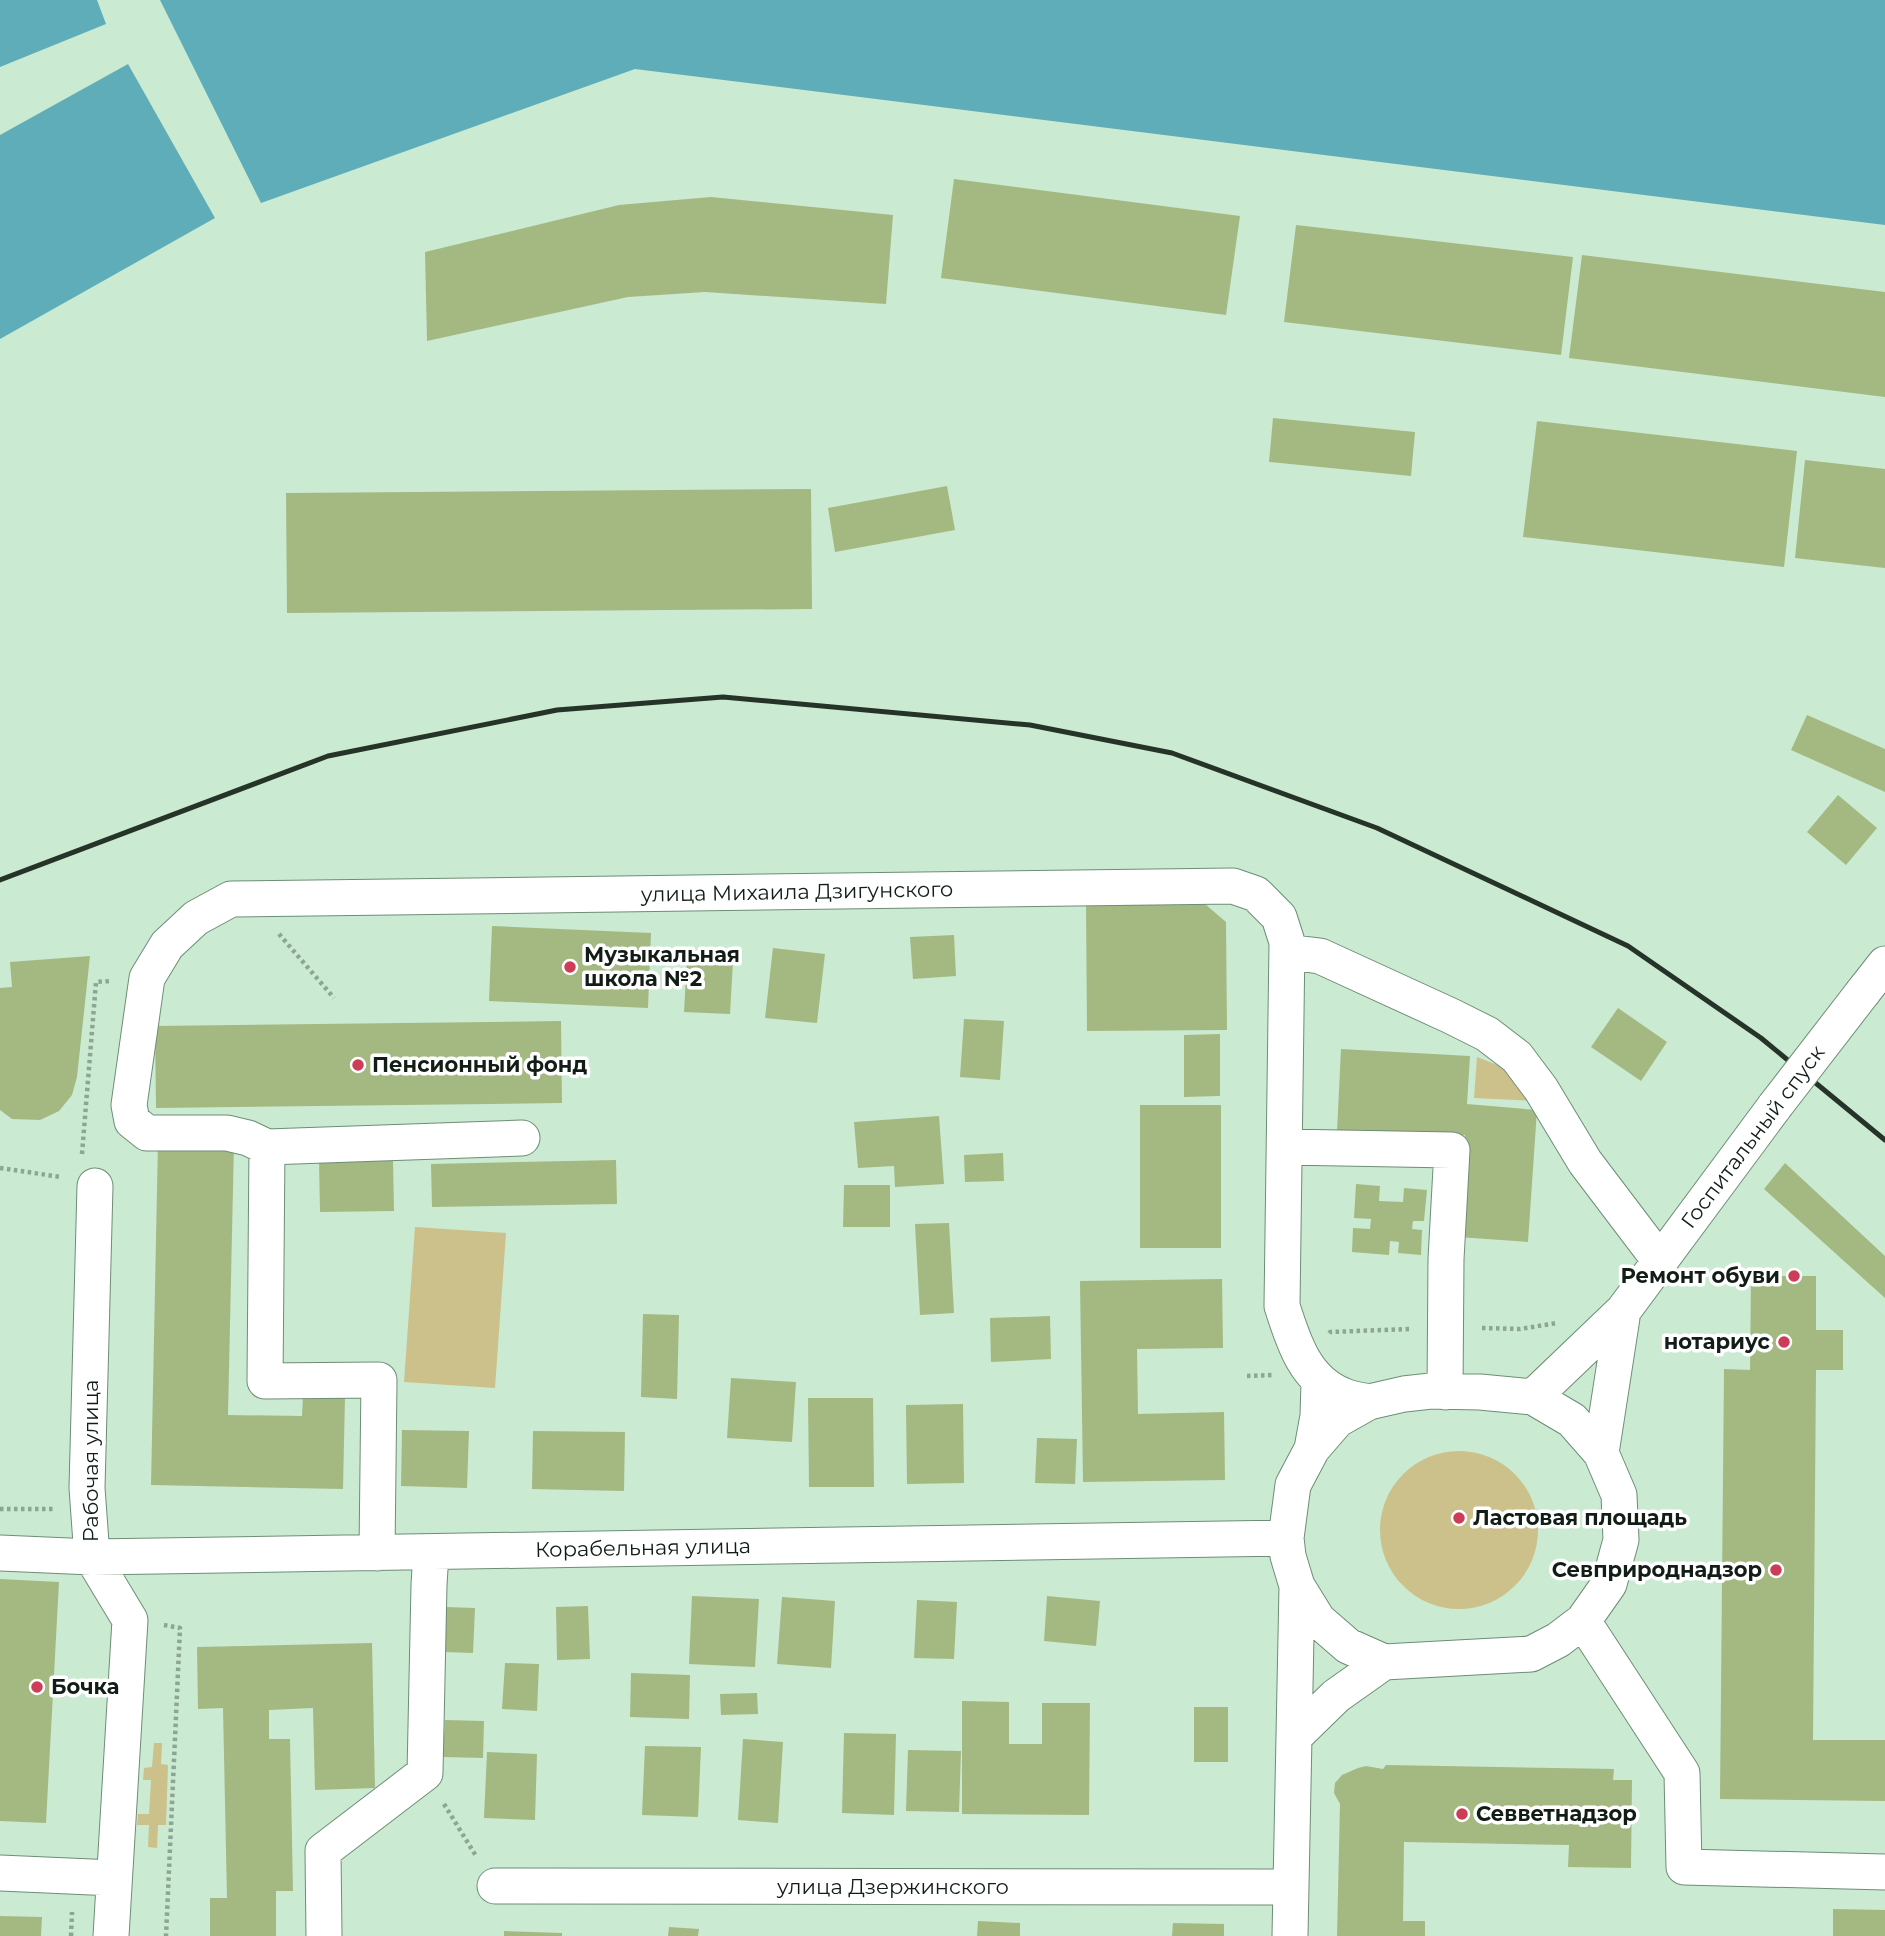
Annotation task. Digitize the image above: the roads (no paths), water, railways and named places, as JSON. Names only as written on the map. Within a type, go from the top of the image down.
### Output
[{"type":"street","name":"улица Михаила Дзигунского","points":[[267,1147],[248,1138],[227,1133],[147,1133],[132,1121],[129,1105],[147,978],[167,945],[196,918],[231,899],[1233,886],[1256,894],[1279,917],[1287,942],[1282,1306],[1295,1347],[1319,1382]]},
{"type":"street","points":[[1287,952],[1320,956],[1487,1034],[1517,1057],[1541,1089],[1585,1162],[1660,1261]]},
{"type":"street","name":"Госпитальный спуск","points":[[1533,1397],[1623,1311],[1775,1106],[1879,972]]},
{"type":"street","points":[[377,1553],[379,1380],[265,1381],[267,1147],[522,1139]]},
{"type":"street","points":[[1285,1147],[1452,1150],[1446,1259],[1445,1392]]},
{"type":"street","name":"Рабочая улица","points":[[88,1183],[87,1488],[92,1557],[130,1620],[114,1878]]},
{"type":"street","points":[[1601,1454],[1623,1311]]},
{"type":"street","points":[[1312,1449],[1318,1416],[1319,1382],[1343,1396],[1369,1402]]},
{"type":"street","points":[[1445,1392],[1533,1397],[1572,1420],[1601,1454],[1619,1495],[1621,1540],[1609,1584],[1583,1620],[1558,1640],[1531,1654],[1384,1662],[1348,1646],[1318,1620],[1297,1586],[1288,1556],[1286,1538],[1293,1485],[1312,1449],[1337,1420],[1369,1402],[1404,1394],[1445,1392]]},
{"type":"street","name":"Корабельная улица","points":[[0,1553],[92,1557],[1286,1538]]},
{"type":"street","points":[[324,1936],[323,1851],[425,1773],[431,1552]]},
{"type":"street","points":[[1290,1936],[1297,1586]]},
{"type":"street","points":[[1583,1620],[1682,1773],[1684,1867],[1885,1872]]},
{"type":"street","points":[[1295,1736],[1336,1696],[1384,1662]]},
{"type":"street","points":[[0,1873],[114,1878],[111,1936]]},
{"type":"street","name":"улица Дзержинского","points":[[495,1886],[1291,1886]]},
{"type":"water","points":[[0,0],[97,0],[106,24],[0,67]]},
{"type":"water","points":[[160,0],[1885,0],[1885,225],[635,69],[261,203]]},
{"type":"water","points":[[128,64],[215,218],[0,339],[0,135]]},
{"type":"railway","points":[[0,880],[328,756],[557,710],[723,697],[1030,725],[1172,753],[1377,828],[1628,946],[1761,1038],[1885,1140]]},
{"type":"place","name":"Музыкальная школа №2","points":[[570,967]]},
{"type":"place","name":"Пенсионный фонд","points":[[358,1065]]},
{"type":"place","name":"Ремонт обуви","points":[[1794,1276]]},
{"type":"place","name":"нотариус","points":[[1784,1342]]},
{"type":"place","name":"Ластовая площадь","points":[[1459,1518]]},
{"type":"place","name":"Севприроднадзор","points":[[1776,1570]]},
{"type":"place","name":"Бочка","points":[[37,1687]]},
{"type":"place","name":"Севветнадзор","points":[[1462,1814]]}]
